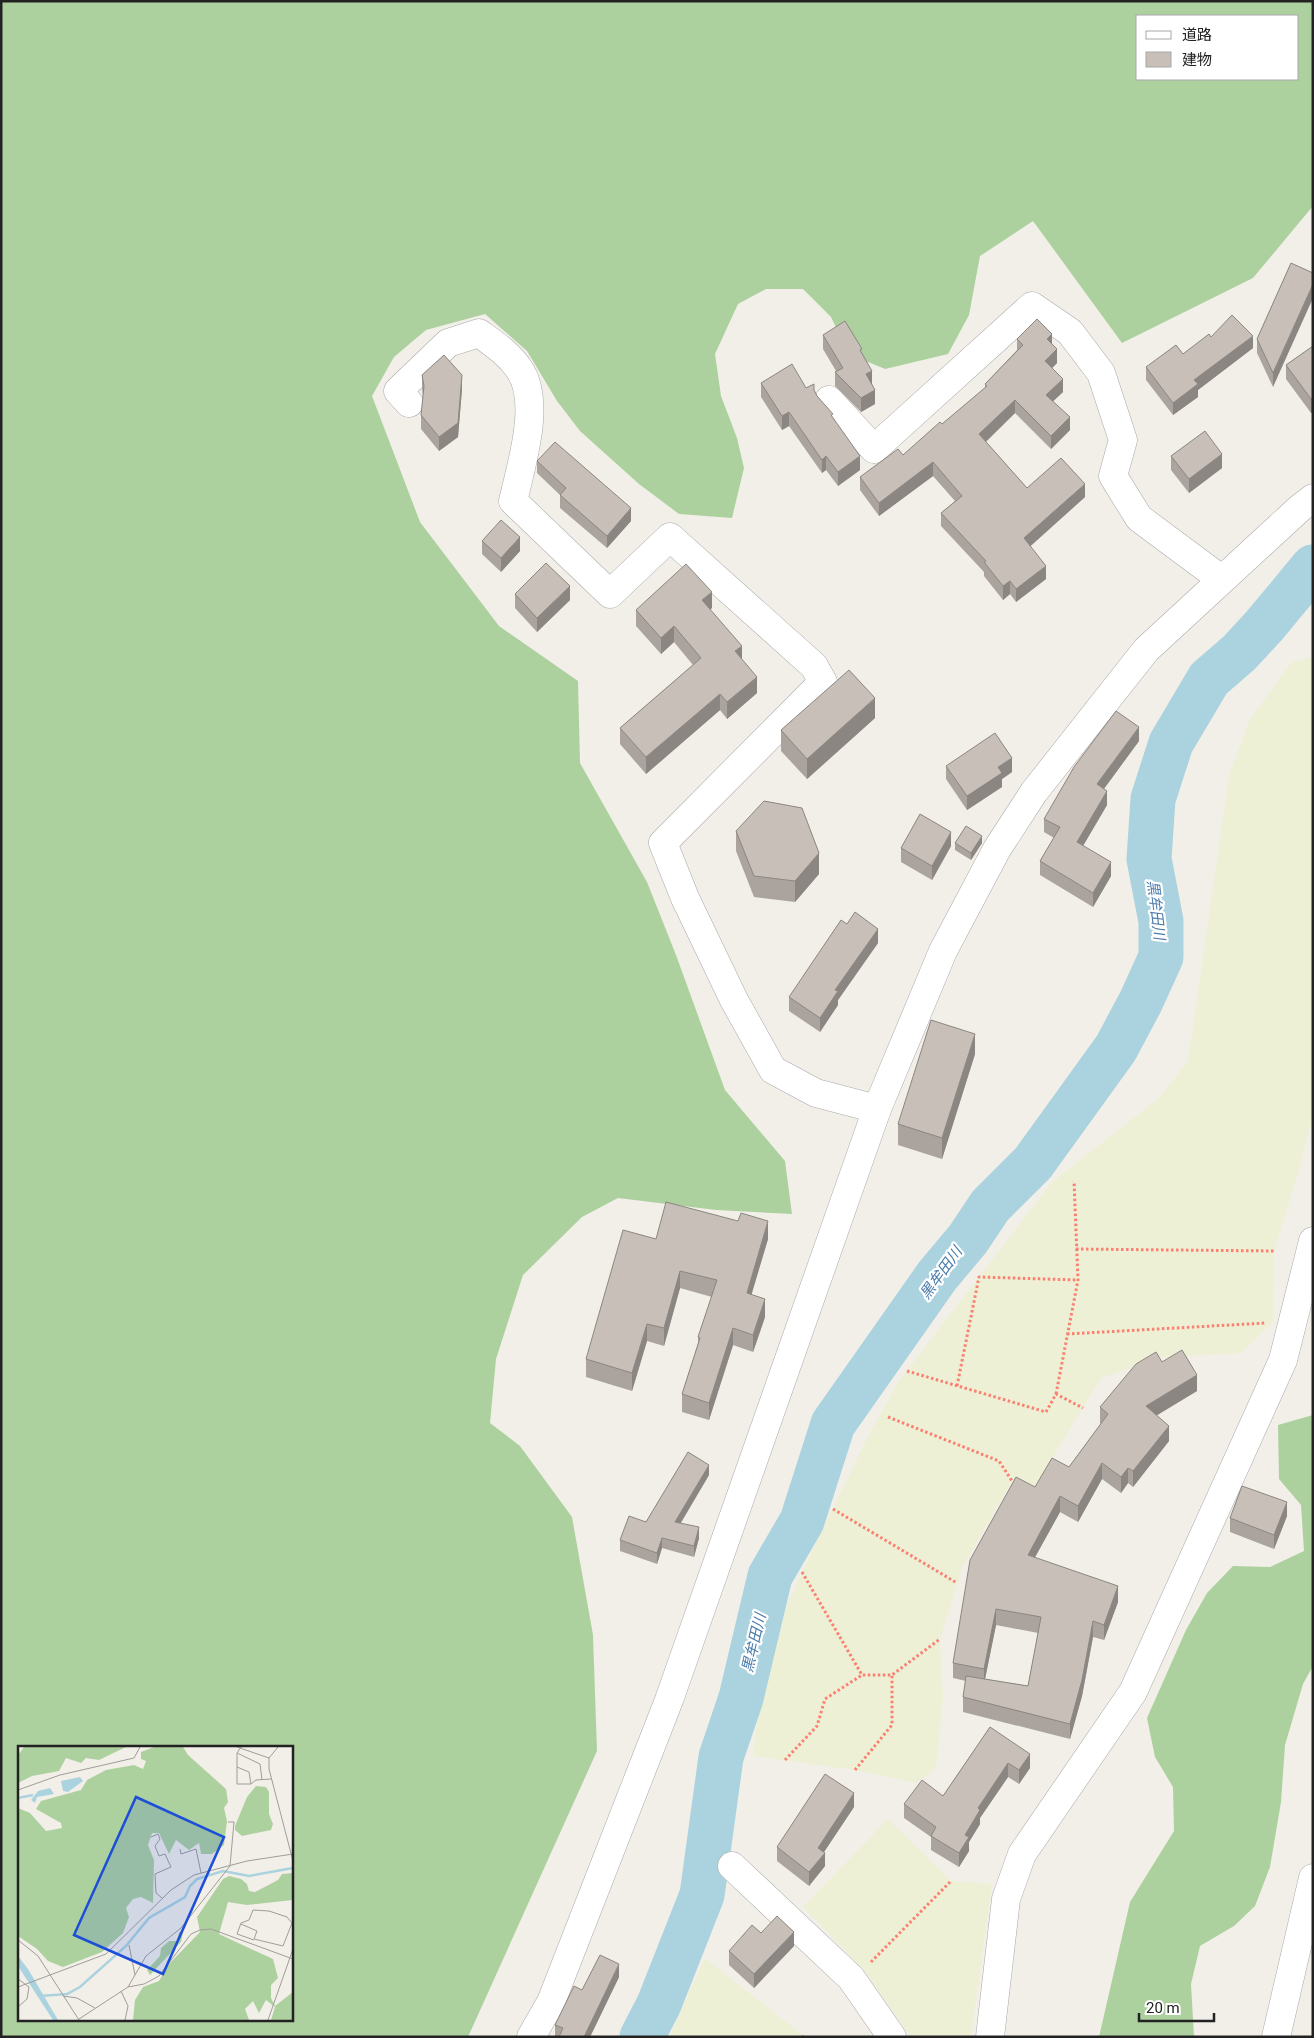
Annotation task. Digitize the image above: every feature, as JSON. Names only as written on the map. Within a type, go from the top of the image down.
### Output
[{"type":"street","points":[[830,400],[874,449],[1032,306],[1070,332],[1101,373],[1123,440],[1113,476],[1139,518],[1221,579]]},
{"type":"street","points":[[408,404],[398,391],[448,343],[480,333],[506,354],[521,370],[528,388],[529,432],[513,501],[610,594],[670,537],[814,666],[823,682],[663,843],[689,907],[734,1000],[774,1070],[816,1094],[877,1109]]},
{"type":"street","points":[[531,2037],[551,2002],[669,1700],[877,1109],[943,951],[998,849],[1034,792],[1146,650],[1221,579],[1313,498]]},
{"type":"street","points":[[990,2037],[1006,1899],[1022,1854],[1133,1692],[1283,1360],[1313,1241]]},
{"type":"street","points":[[732,1866],[851,1978],[892,2037]]},
{"type":"street","points":[[1276,2037],[1313,1878]]},
{"type":"path","points":[[907,1370],[1046,1412],[1056,1394],[1078,1280],[1074,1181]]},
{"type":"path","points":[[1076,1249],[1274,1251]]},
{"type":"path","points":[[957,1386],[979,1277],[1078,1280]]},
{"type":"path","points":[[1067,1334],[1273,1322]]},
{"type":"path","points":[[1056,1394],[1083,1408]]},
{"type":"path","points":[[888,1417],[999,1461],[1012,1481]]},
{"type":"path","points":[[832,1509],[957,1583]]},
{"type":"path","points":[[802,1572],[862,1675]]},
{"type":"path","points":[[785,1760],[817,1726],[825,1699],[862,1675],[892,1675],[940,1639]]},
{"type":"path","points":[[855,1770],[892,1725],[892,1675]]},
{"type":"path","points":[[871,1963],[951,1881]]},
{"type":"green space","points":[[1,1],[1313,1],[1313,206],[1253,278],[1122,343],[1033,221],[980,256],[969,315],[948,354],[885,369],[849,354],[831,317],[803,289],[766,289],[738,304],[715,354],[721,396],[737,438],[744,468],[732,518],[679,514],[639,484],[580,431],[557,401],[527,351],[485,314],[426,330],[394,357],[372,396],[420,522],[499,626],[578,681],[580,763],[647,882],[676,955],[725,1090],[785,1161],[792,1214],[716,1210],[618,1198],[582,1217],[523,1275],[496,1359],[490,1423],[520,1446],[572,1517],[593,1635],[597,1751],[468,2037],[1,2037]]},
{"type":"green space","points":[[1313,657],[1313,1116],[1297,1177],[1274,1251],[1273,1322],[1241,1353],[1159,1358],[1101,1378],[1033,1490],[1012,1481],[962,1568],[940,1639],[943,1698],[936,1768],[916,1783],[855,1770],[753,1756],[764,1657],[802,1572],[869,1434],[899,1381],[1052,1182],[1159,1098],[1188,1061],[1229,775],[1250,719],[1291,663]]},
{"type":"green space","points":[[1313,1415],[1313,1666],[1303,1684],[1285,1745],[1281,1802],[1270,1867],[1255,1906],[1234,1926],[1200,1946],[1191,1984],[1194,2037],[1099,2037],[1130,1902],[1174,1831],[1173,1787],[1155,1757],[1147,1718],[1186,1630],[1207,1593],[1233,1566],[1270,1567],[1304,1551],[1301,1505],[1279,1479],[1278,1425]]},
{"type":"green space","points":[[888,1819],[951,1881],[992,1884],[971,2037],[911,2037],[864,1970],[803,1907]]},
{"type":"green space","points":[[705,1958],[804,2036],[805,2037],[669,2037]]},
{"type":"building","points":[[1291,263],[1313,273],[1313,284],[1273,373],[1257,339]]},
{"type":"building","points":[[1232,315],[1253,336],[1194,380],[1198,384],[1173,403],[1146,367],[1176,345],[1183,354],[1209,334],[1211,337]]},
{"type":"building","points":[[1037,319],[1052,334],[1047,339],[1057,349],[1045,361],[1063,379],[1046,395],[1070,417],[1051,436],[1015,400],[979,434],[1027,488],[1061,458],[1085,484],[1024,538],[1046,566],[1016,589],[1010,581],[1003,586],[984,562],[986,561],[941,513],[962,496],[933,462],[879,503],[860,477],[898,449],[903,455],[940,422],[942,424],[987,386],[985,384],[1023,345],[1017,339]]},
{"type":"building","points":[[845,321],[862,349],[860,350],[872,371],[866,374],[875,390],[861,398],[835,372],[843,368],[823,335]]},
{"type":"building","points":[[1313,346],[1313,398],[1311,399],[1286,365]]},
{"type":"building","points":[[444,355],[462,375],[458,423],[439,437],[421,415],[424,386],[422,375]]},
{"type":"building","points":[[792,364],[806,388],[814,384],[817,396],[833,414],[831,415],[860,456],[838,472],[826,456],[822,460],[789,412],[782,416],[761,383]]},
{"type":"building","points":[[1205,431],[1222,454],[1189,479],[1171,456]]},
{"type":"building","points":[[555,442],[631,508],[607,536],[560,495],[566,488],[537,461]]},
{"type":"building","points":[[501,520],[520,537],[501,558],[482,541]]},
{"type":"building","points":[[546,563],[570,586],[537,618],[515,594]]},
{"type":"building","points":[[686,564],[712,592],[702,600],[742,646],[735,651],[757,677],[727,702],[720,694],[646,757],[620,728],[701,658],[674,626],[661,638],[636,610]]},
{"type":"building","points":[[849,670],[875,698],[807,759],[781,730]]},
{"type":"building","points":[[1116,711],[1139,727],[1097,784],[1107,791],[1077,842],[1111,862],[1093,893],[1040,861],[1060,827],[1044,819],[1074,767]]},
{"type":"building","points":[[995,733],[1012,758],[998,767],[1002,773],[967,796],[946,766]]},
{"type":"building","points":[[764,801],[802,808],[819,853],[795,881],[754,876],[736,831]]},
{"type":"building","points":[[920,814],[951,832],[932,866],[901,848]]},
{"type":"building","points":[[966,826],[982,836],[971,853],[955,843]]},
{"type":"building","points":[[855,912],[878,929],[835,990],[838,991],[820,1018],[789,997],[841,920],[847,924]]},
{"type":"building","points":[[931,1020],[975,1034],[942,1138],[898,1124]]},
{"type":"building","points":[[666,1202],[738,1221],[741,1213],[768,1221],[747,1293],[765,1299],[753,1335],[733,1328],[709,1403],[682,1394],[717,1280],[680,1271],[664,1328],[647,1324],[632,1373],[586,1359],[623,1230],[656,1239]]},
{"type":"building","points":[[1182,1350],[1197,1375],[1146,1406],[1169,1426],[1133,1471],[1128,1468],[1121,1477],[1102,1463],[1078,1506],[1060,1496],[1028,1555],[1118,1586],[1104,1625],[1093,1621],[1082,1680],[1070,1724],[963,1697],[966,1676],[1028,1686],[1041,1617],[996,1609],[984,1669],[953,1663],[970,1560],[1016,1477],[1035,1487],[1052,1458],[1069,1467],[1108,1414],[1100,1407],[1136,1364],[1156,1352],[1162,1362]]},
{"type":"building","points":[[688,1452],[709,1465],[675,1522],[699,1527],[694,1546],[662,1538],[657,1553],[620,1540],[629,1516],[646,1522]]},
{"type":"building","points":[[1242,1486],[1287,1502],[1274,1535],[1230,1518]]},
{"type":"building","points":[[990,1727],[1030,1754],[1019,1770],[1008,1763],[978,1808],[980,1810],[965,1835],[969,1837],[959,1853],[931,1836],[936,1827],[904,1804],[922,1780],[943,1796]]},
{"type":"building","points":[[825,1774],[854,1793],[818,1848],[825,1853],[809,1872],[777,1847]]},
{"type":"building","points":[[777,1916],[794,1932],[754,1974],[729,1951],[752,1925],[761,1933]]},
{"type":"building","points":[[600,1955],[619,1964],[584,2037],[559,2037],[563,2028],[555,2025],[574,1986],[582,1990]]},
{"type":"waterway","name":"黒牟田川","points":[[642,2037],[659,2004],[702,1895],[721,1757],[741,1698],[770,1576],[802,1521],[833,1424],[937,1276],[968,1239],[990,1206],[1033,1163],[1116,1048],[1141,1001],[1161,957],[1161,921],[1149,859],[1153,799],[1171,743],[1209,679],[1239,653],[1313,567]]}]
